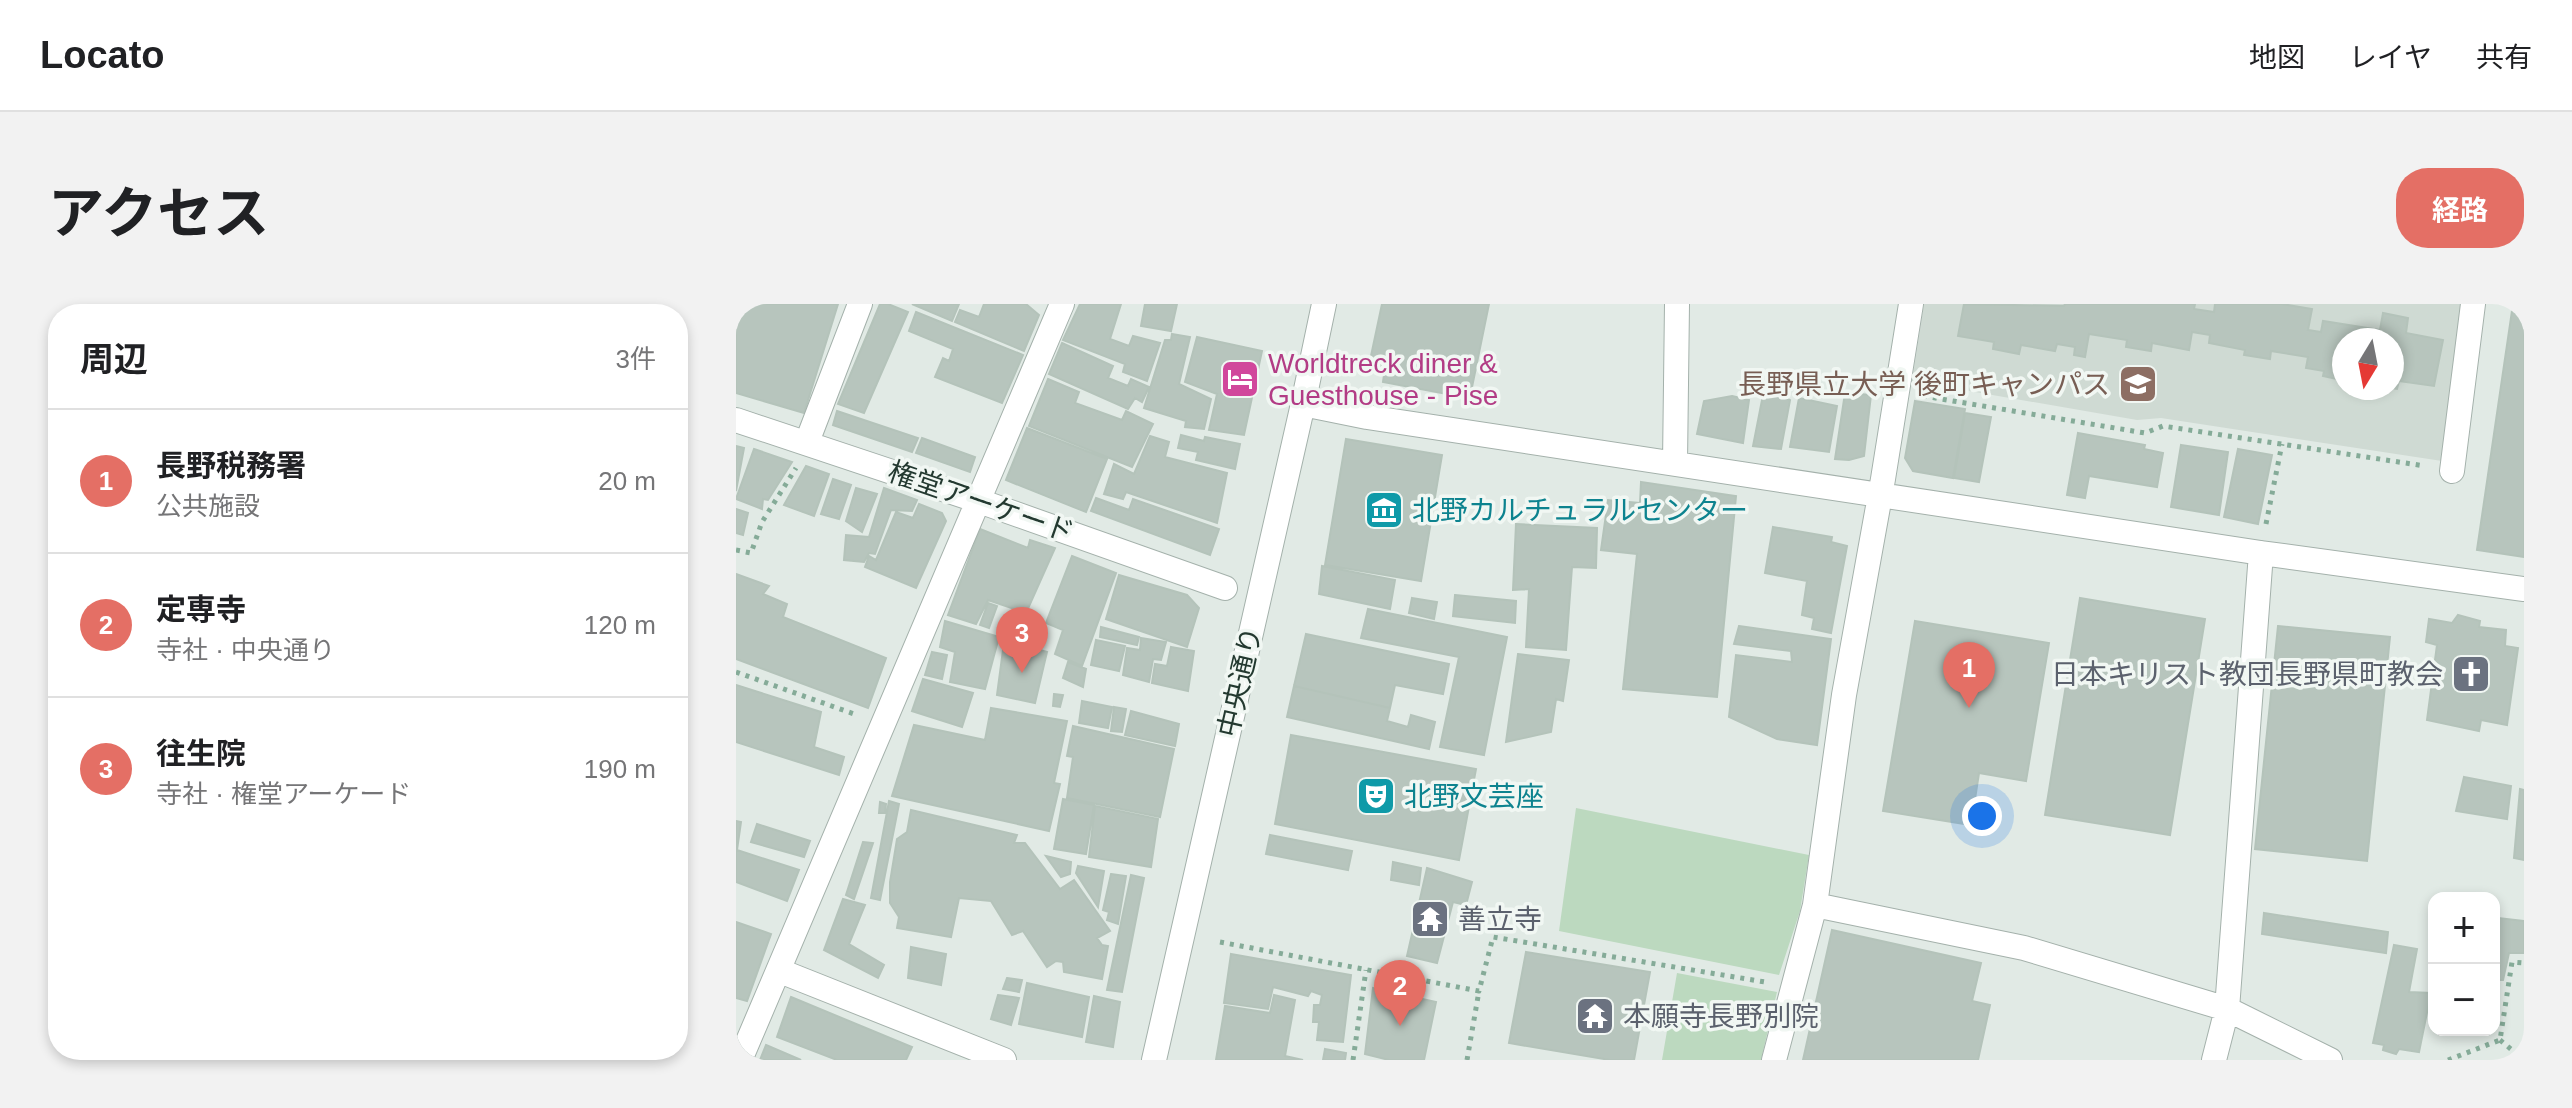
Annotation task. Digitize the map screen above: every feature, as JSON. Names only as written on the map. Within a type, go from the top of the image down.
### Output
[{"type":"street","points":[[809,443],[860,304]]},
{"type":"street","points":[[740,1060],[746,1018],[780,971],[1062,304]]},
{"type":"street","name":"中央通り","points":[[1154,1060],[1324,304]]},
{"type":"street","points":[[1675,463],[1677,304]]},
{"type":"street","points":[[1774,1060],[1815,905],[1844,695],[1911,304]]},
{"type":"street","points":[[2452,471],[2473,304]]},
{"type":"street","points":[[1303,404],[1367,417],[2261,553],[2524,589]]},
{"type":"street","name":"権堂アーケード","points":[[736,420],[1225,588]]},
{"type":"street","points":[[2214,1060],[2227,1009],[2261,553]]},
{"type":"street","points":[[1815,905],[2024,948],[2227,1009],[2330,1060]]},
{"type":"street","points":[[780,971],[1004,1060]]},
{"type":"path","points":[[1898,392],[2145,433],[2163,426],[2452,471]]},
{"type":"path","points":[[736,550],[751,553],[762,522],[809,443]]},
{"type":"path","points":[[2261,553],[2282,444]]},
{"type":"path","points":[[736,672],[884,724]]},
{"type":"path","points":[[1467,1060],[1479,991],[1493,937],[1793,987]]},
{"type":"path","points":[[1220,942],[1479,991]]},
{"type":"path","points":[[2500,1040],[2512,962],[2524,963]]},
{"type":"path","points":[[1353,1060],[1366,970]]},
{"type":"path","points":[[2500,1040],[2524,1060]]},
{"type":"path","points":[[2448,1060],[2500,1040]]},
{"type":"shaded area","name":"長野県立大学 後町キャンパス","points":[[1924,304],[2462,304],[2442,461],[2161,418],[2137,420],[1912,381]]},
{"type":"green space","points":[[1576,808],[1809,855],[1800,911],[1779,975],[1559,931]]},
{"type":"green space","points":[[1677,973],[1777,992],[1761,1060],[1662,1060]]},
{"type":"building","points":[[736,304],[838,304],[804,413],[736,393]]},
{"type":"building","points":[[880,304],[908,312],[864,413],[838,404]]},
{"type":"building","points":[[912,304],[959,304],[952,321]]},
{"type":"building","points":[[984,304],[1026,304],[1039,315],[1024,351],[955,322],[960,310],[979,317]]},
{"type":"building","points":[[1080,304],[1121,304],[1110,339],[1129,346],[1133,336],[1160,343],[1147,381],[1123,372],[1125,364],[1063,340]]},
{"type":"building","points":[[1145,304],[1177,304],[1171,331],[1141,326]]},
{"type":"building","points":[[1382,304],[1489,304],[1471,392],[1460,390],[1457,396],[1383,382],[1384,375],[1368,370]]},
{"type":"building","points":[[1964,304],[2195,304],[2194,309],[2214,312],[2215,304],[2282,304],[2312,309],[2308,330],[2321,332],[2323,321],[2367,328],[2332,328],[2332,378],[2323,376],[2324,371],[2306,368],[2308,357],[2271,351],[2270,359],[2244,355],[2245,350],[2209,343],[2210,335],[2192,332],[2189,350],[2152,343],[2151,351],[2126,347],[2127,340],[2089,334],[2085,357],[2074,355],[2075,347],[2057,344],[2055,351],[2021,345],[2019,354],[1993,349],[1994,342],[1958,336]]},
{"type":"building","points":[[2513,304],[2524,304],[2524,557],[2477,550]]},
{"type":"building","points":[[916,312],[1023,355],[1002,403],[935,377],[943,358],[949,361],[953,349],[909,331]]},
{"type":"building","points":[[2383,313],[2408,318],[2406,333],[2443,340],[2434,386],[2404,382],[2404,328],[2380,328]]},
{"type":"building","points":[[1172,334],[1190,337],[1179,384],[1211,399],[1204,429],[1185,427],[1186,421],[1144,408],[1165,340],[1171,340]]},
{"type":"building","points":[[1197,337],[1262,351],[1244,435],[1209,430],[1217,394],[1185,382]]},
{"type":"building","points":[[1062,343],[1113,366],[1108,378],[1128,386],[1131,379],[1149,387],[1142,402],[1135,398],[1128,409],[1049,374]]},
{"type":"building","points":[[1048,379],[1079,392],[1075,403],[1122,420],[1126,411],[1153,424],[1132,467],[1029,426]]},
{"type":"building","points":[[1771,392],[1790,400],[1781,449],[1753,446],[1763,395],[1770,398]]},
{"type":"building","points":[[1845,393],[1871,395],[1864,456],[1849,460],[1835,459]]},
{"type":"building","points":[[1732,396],[1749,400],[1743,443],[1697,434],[1704,401]]},
{"type":"building","points":[[1799,398],[1837,406],[1829,452],[1790,447]]},
{"type":"building","points":[[1915,401],[1965,409],[1953,478],[1913,471],[1905,458]]},
{"type":"building","points":[[837,411],[918,438],[912,452],[833,425]]},
{"type":"building","points":[[1965,413],[1991,417],[1979,482],[1954,478]]},
{"type":"building","points":[[1027,428],[1107,459],[1086,512],[1006,480]]},
{"type":"building","points":[[2078,433],[2145,445],[2144,449],[2163,453],[2157,487],[2089,476],[2085,498],[2067,495]]},
{"type":"building","points":[[1181,435],[1204,441],[1205,437],[1240,444],[1235,469],[1196,460],[1198,452],[1178,448]]},
{"type":"building","points":[[1150,436],[1169,442],[1165,457],[1227,473],[1217,523],[1126,492],[1123,499],[1104,494],[1114,464],[1134,474]]},
{"type":"building","points":[[922,438],[975,457],[970,472],[916,453]]},
{"type":"building","name":"北野カルチュラルセンター","points":[[1346,439],[1442,455],[1421,581],[1325,565]]},
{"type":"building","points":[[2181,445],[2228,452],[2219,515],[2171,507]]},
{"type":"building","points":[[736,446],[744,448],[736,491]]},
{"type":"building","points":[[754,449],[792,462],[768,500],[763,499],[762,509],[736,499]]},
{"type":"building","points":[[2238,449],[2272,455],[2258,524],[2224,517]]},
{"type":"building","points":[[806,466],[829,474],[814,516],[784,505]]},
{"type":"building","points":[[833,479],[851,485],[839,519],[821,514]]},
{"type":"building","points":[[1641,482],[1736,496],[1717,697],[1623,689],[1637,554],[1601,550],[1608,500],[1640,503]]},
{"type":"building","points":[[856,488],[877,494],[862,532],[846,521]]},
{"type":"building","points":[[884,488],[917,500],[912,511],[891,510],[875,554],[869,553],[864,562],[844,560],[846,535],[869,537]]},
{"type":"building","points":[[1096,498],[1129,510],[1133,499],[1219,529],[1210,555],[1091,511]]},
{"type":"building","points":[[919,504],[942,513],[946,521],[916,588],[865,567],[869,556],[876,560],[896,512],[913,518]]},
{"type":"building","points":[[736,509],[748,513],[743,535],[736,533]]},
{"type":"building","points":[[1516,524],[1597,528],[1596,568],[1572,567],[1566,650],[1526,647],[1529,589],[1513,590]]},
{"type":"building","points":[[1773,527],[1832,537],[1831,542],[1847,546],[1831,633],[1812,629],[1814,618],[1802,615],[1807,581],[1765,573]]},
{"type":"building","points":[[980,529],[1028,548],[1030,540],[1055,548],[1026,613],[988,600],[976,624],[948,615]]},
{"type":"building","points":[[1072,556],[1116,573],[1082,666],[1055,654],[1063,630],[1046,623]]},
{"type":"building","points":[[1322,566],[1395,580],[1390,609],[1319,594]]},
{"type":"building","points":[[736,574],[769,586],[763,594],[787,604],[783,617],[886,658],[868,708],[736,659]]},
{"type":"building","points":[[1119,575],[1187,595],[1199,608],[1187,647],[1106,619]]},
{"type":"building","points":[[1455,595],[1516,601],[1515,623],[1453,616]]},
{"type":"building","points":[[1412,598],[1437,602],[1434,619],[1409,613]]},
{"type":"building","points":[[2080,598],[2205,619],[2170,835],[2045,815]]},
{"type":"building","points":[[988,603],[997,606],[989,628],[980,625]]},
{"type":"building","points":[[1368,609],[1507,637],[1484,755],[1440,747],[1459,657],[1361,638]]},
{"type":"building","points":[[2458,615],[2480,621],[2479,627],[2506,630],[2505,646],[2518,648],[2507,725],[2481,720],[2479,731],[2427,720],[2437,645],[2426,642],[2429,619],[2452,623]]},
{"type":"building","points":[[945,621],[999,637],[985,689],[950,682],[955,652],[940,647]]},
{"type":"building","points":[[1915,621],[2049,643],[2026,781],[1979,773],[1971,825],[1883,811]]},
{"type":"building","points":[[1739,626],[1831,639],[1817,745],[1777,739],[1729,717],[1736,655],[1792,662],[1791,651],[1734,644]]},
{"type":"building","points":[[2278,626],[2390,637],[2367,861],[2255,849]]},
{"type":"building","points":[[1101,627],[1139,637],[1137,645],[1100,637]]},
{"type":"building","points":[[1306,634],[1449,664],[1443,694],[1395,685],[1390,708],[1294,686]]},
{"type":"building","points":[[1141,638],[1166,642],[1161,660],[1153,659],[1149,682],[1123,675],[1127,648],[1140,650]]},
{"type":"building","points":[[1096,640],[1125,646],[1119,671],[1091,665]]},
{"type":"building","points":[[1019,644],[1047,652],[1035,703],[997,695],[1003,650],[1016,652]]},
{"type":"building","points":[[1171,647],[1194,651],[1188,691],[1152,683],[1155,664],[1167,666]]},
{"type":"building","points":[[932,652],[947,655],[942,679],[925,675]]},
{"type":"building","points":[[1518,654],[1569,660],[1563,701],[1556,699],[1551,732],[1506,742]]},
{"type":"building","points":[[1068,662],[1086,669],[1083,687],[1063,678]]},
{"type":"building","points":[[923,679],[973,693],[962,727],[912,711]]},
{"type":"building","points":[[736,685],[821,712],[814,747],[844,757],[839,775],[736,742]]},
{"type":"building","points":[[1294,686],[1390,708],[1387,721],[1408,727],[1411,715],[1435,722],[1429,749],[1287,717]]},
{"type":"building","points":[[1054,694],[1063,695],[1060,707],[1053,706]]},
{"type":"building","points":[[1082,701],[1112,707],[1108,728],[1079,723]]},
{"type":"building","points":[[1114,707],[1126,709],[1122,732],[1111,731]]},
{"type":"building","points":[[991,708],[1067,721],[1054,783],[1060,784],[1049,831],[892,796],[914,725],[985,740]]},
{"type":"building","points":[[1131,711],[1179,724],[1175,746],[1125,735]]},
{"type":"building","points":[[1073,726],[1174,749],[1160,817],[1067,798],[1073,757],[1067,756]]},
{"type":"building","name":"北野文芸座","points":[[1291,735],[1476,769],[1459,860],[1275,824]]},
{"type":"building","points":[[2464,777],[2511,786],[2507,819],[2456,811]]},
{"type":"building","points":[[2520,789],[2524,790],[2524,860],[2514,858]]},
{"type":"building","points":[[1063,799],[1094,805],[1086,854],[1054,849]]},
{"type":"building","points":[[889,801],[899,804],[880,900],[871,898]]},
{"type":"building","points":[[880,802],[886,804],[885,813],[879,813]]},
{"type":"building","points":[[1095,806],[1158,819],[1151,867],[1089,857]]},
{"type":"building","points":[[911,810],[1017,835],[1014,843],[1025,843],[1060,889],[1074,880],[1110,931],[1097,938],[1102,945],[1108,946],[1102,979],[1064,972],[1063,962],[1056,961],[1047,967],[1023,931],[1012,935],[991,901],[959,898],[951,937],[897,928],[899,917],[890,903],[890,882],[897,839],[907,832]]},
{"type":"building","points":[[736,821],[741,822],[737,850],[799,870],[787,901],[736,882]]},
{"type":"building","points":[[757,824],[810,841],[804,857],[751,842]]},
{"type":"building","points":[[1270,835],[1352,851],[1348,870],[1266,854]]},
{"type":"building","points":[[863,842],[873,843],[854,899],[846,895]]},
{"type":"building","points":[[1046,856],[1071,862],[1070,874],[1061,877]]},
{"type":"building","points":[[1393,862],[1421,868],[1419,885],[1391,880]]},
{"type":"building","points":[[1078,866],[1104,871],[1098,907],[1076,873]]},
{"type":"building","points":[[1427,868],[1472,882],[1466,905],[1453,902],[1437,963],[1407,956]]},
{"type":"building","points":[[1111,874],[1126,876],[1118,924],[1107,920],[1109,912],[1103,910]]},
{"type":"building","points":[[1131,875],[1144,878],[1122,992],[1107,990]]},
{"type":"building","points":[[843,899],[865,905],[849,944],[884,965],[878,978],[824,950]]},
{"type":"building","points":[[2264,913],[2388,932],[2386,953],[2262,934]]},
{"type":"building","points":[[2500,918],[2524,921],[2524,953],[2509,953],[2503,980],[2500,980]]},
{"type":"building","points":[[736,922],[771,934],[747,1001],[736,998]]},
{"type":"building","points":[[1832,930],[1981,963],[1972,1001],[1990,1005],[1978,1060],[1803,1060]]},
{"type":"building","points":[[2394,945],[2417,949],[2409,992],[2428,993],[2419,1052],[2399,1049],[2396,1054],[2383,1050],[2384,1045],[2373,1043]]},
{"type":"building","points":[[911,947],[946,954],[941,985],[908,978]]},
{"type":"building","points":[[1526,952],[1650,972],[1634,1060],[1610,1060],[1509,1043]]},
{"type":"building","points":[[1231,954],[1351,975],[1343,1042],[1317,1040],[1319,1022],[1313,1022],[1314,1005],[1320,1005],[1322,995],[1311,991],[1308,996],[1273,987],[1268,1009],[1224,1003]]},
{"type":"building","points":[[1007,978],[1022,980],[1019,992],[1003,989]]},
{"type":"building","points":[[1027,983],[1089,997],[1082,1037],[1019,1024]]},
{"type":"building","points":[[1373,988],[1436,1002],[1424,1060],[1389,1060],[1365,1054]]},
{"type":"building","points":[[998,995],[1019,998],[1011,1025],[991,1019]]},
{"type":"building","points":[[1274,995],[1295,1000],[1285,1056],[1303,1060],[1216,1060],[1225,1006],[1270,1013]]},
{"type":"building","points":[[1094,996],[1120,1002],[1113,1047],[1086,1042]]},
{"type":"building","points":[[791,997],[912,1047],[906,1060],[837,1060],[777,1037]]},
{"type":"building","points":[[766,1045],[801,1060],[760,1060]]},
{"type":"building","points":[[1325,1049],[1346,1053],[1345,1060],[1323,1060]]},
{"type":"place","name":"Worldtreck diner & Guesthouse - Pise","points":[[1240,379]]},
{"type":"place","name":"長野県立大学 後町キャンパス","points":[[2138,384]]},
{"type":"place","name":"北野カルチュラルセンター","points":[[1384,510]]},
{"type":"place","name":"往生院","points":[[1022,673]]},
{"type":"place","name":"日本キリスト教団長野県町教会","points":[[2471,674]]},
{"type":"place","name":"長野税務署","points":[[1969,708]]},
{"type":"place","name":"北野文芸座","points":[[1376,796]]},
{"type":"place","name":"善立寺","points":[[1430,919]]},
{"type":"place","name":"本願寺長野別院","points":[[1595,1016]]},
{"type":"place","name":"定専寺","points":[[1400,1026]]}]
